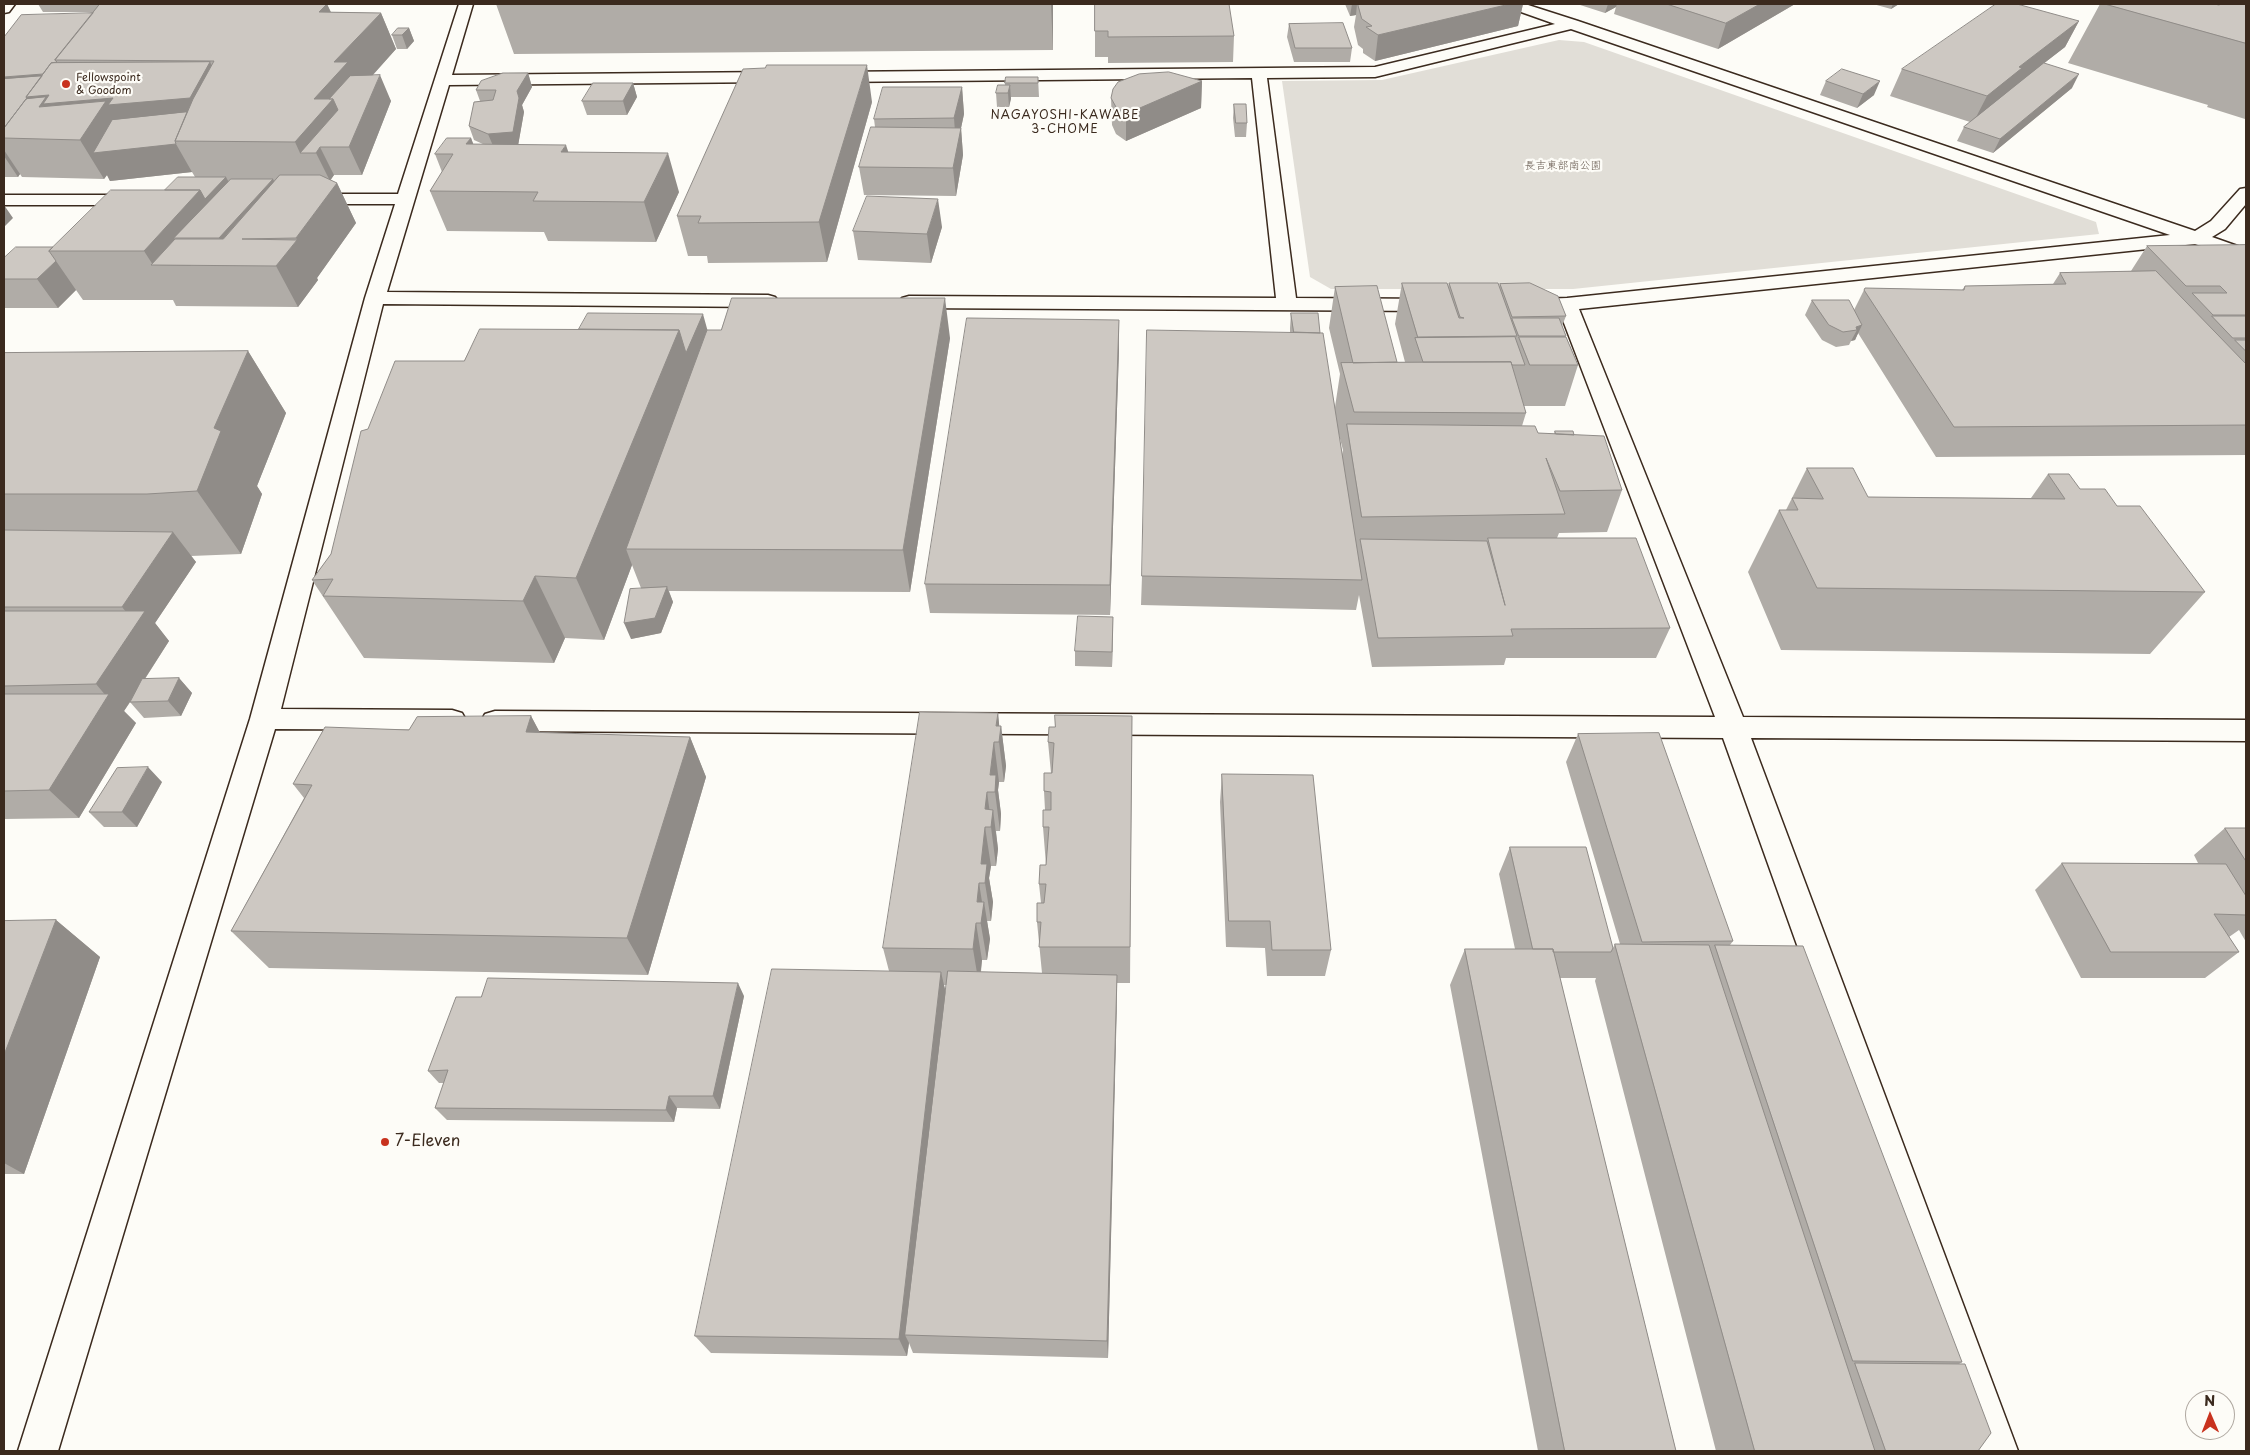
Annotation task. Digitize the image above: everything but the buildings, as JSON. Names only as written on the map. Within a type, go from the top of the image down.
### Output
[{"type":"street","points":[[4,9],[8,4]]},
{"type":"street","points":[[38,1451],[264,720],[375,298],[466,4]]},
{"type":"street","points":[[1512,4],[2246,255]]},
{"type":"street","points":[[820,77],[1375,72],[1573,24]]},
{"type":"street","points":[[1258,74],[1287,306]]},
{"type":"street","points":[[442,80],[790,77]]},
{"type":"street","points":[[1507,304],[1567,304],[2197,238],[2218,226],[2246,193]]},
{"type":"street","points":[[287,199],[405,199]]},
{"type":"street","points":[[4,200],[160,200]]},
{"type":"street","points":[[375,298],[791,301]]},
{"type":"street","points":[[890,302],[1287,306],[1457,305]]},
{"type":"street","points":[[1567,304],[1733,727],[1998,1451]]},
{"type":"street","points":[[264,720],[2246,730]]},
{"type":"green space","name":"長吉東部南公園","points":[[1559,40],[1584,42],[2096,222],[2099,234],[1573,289],[1331,289],[1310,277],[1282,81],[1382,80]]},
{"type":"place","name":"Fellowspoint & Goodom","points":[[66,84]]},
{"type":"place","name":"7-Eleven","points":[[385,1142]]},
{"type":"district","name":"NAGAYOSHI-KAWABE 3-CHOME","points":[[1065,123]]}]
